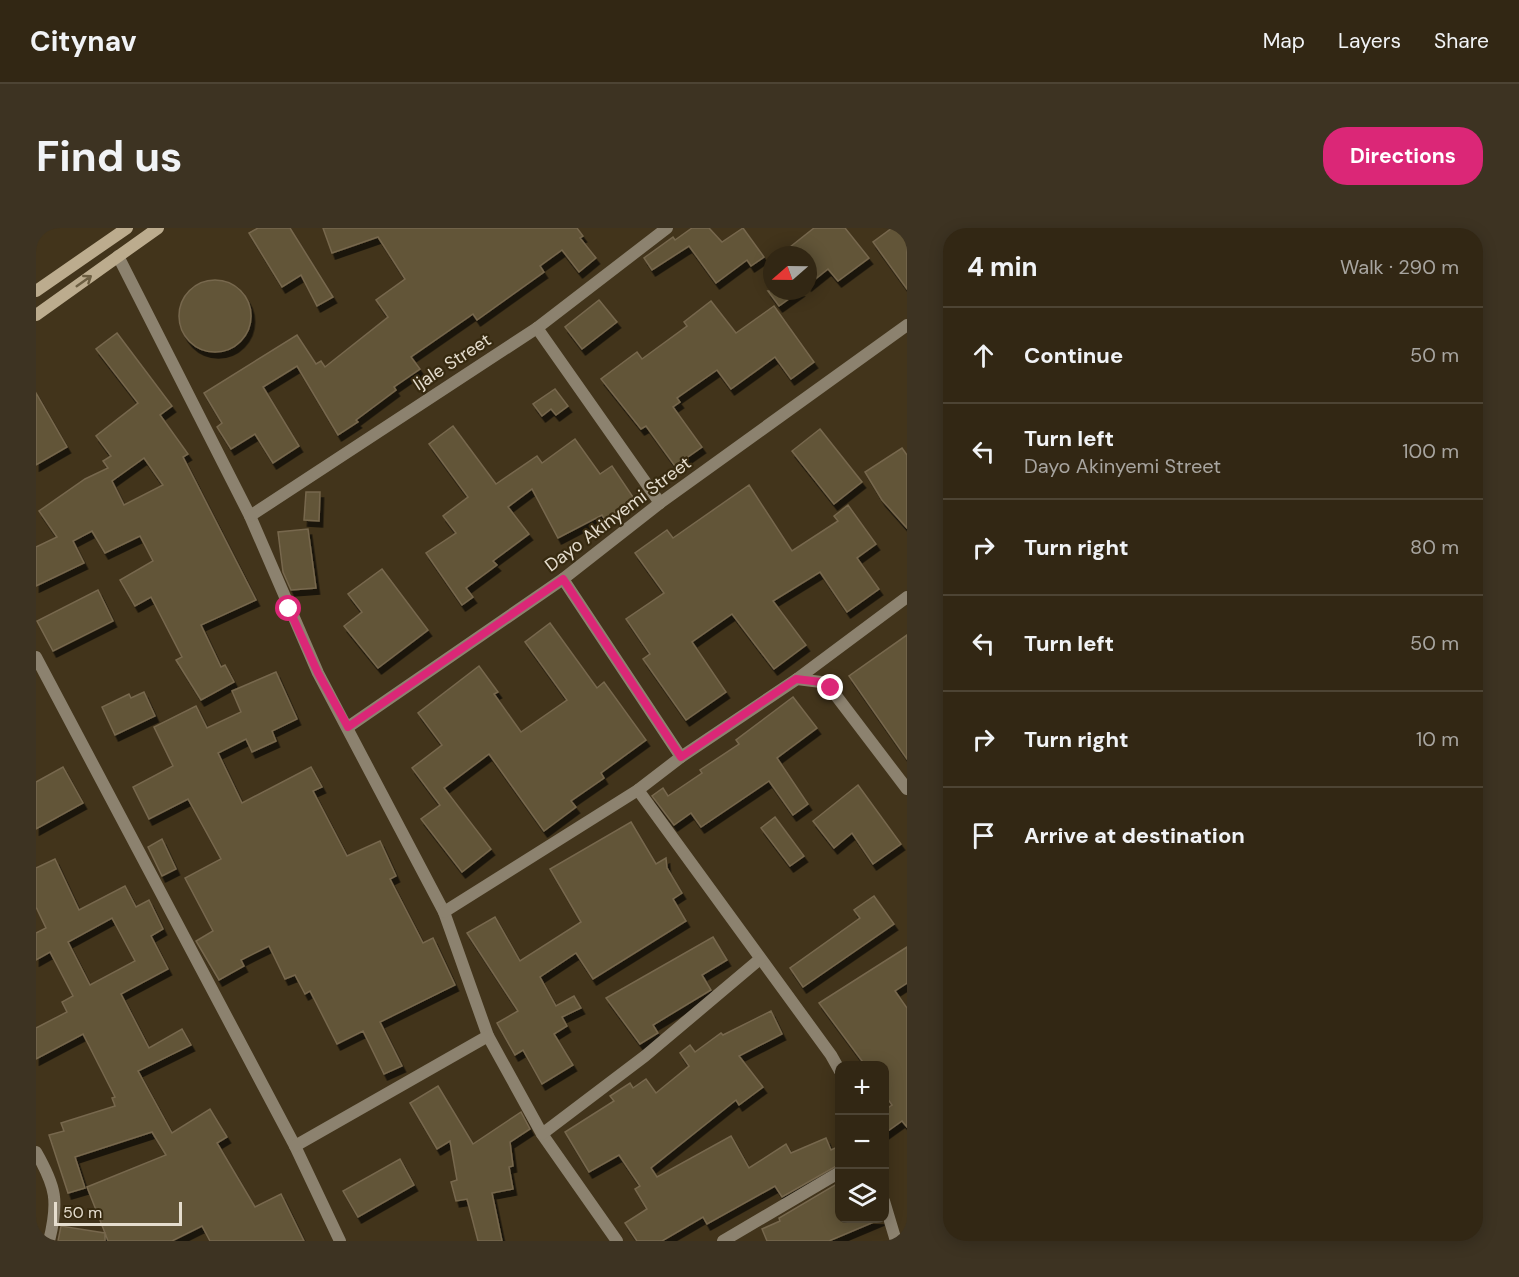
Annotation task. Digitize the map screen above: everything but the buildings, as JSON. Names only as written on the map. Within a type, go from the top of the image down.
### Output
[{"type":"street","points":[[36,291],[127,228]]},
{"type":"street","points":[[36,315],[158,228]]},
{"type":"street","name":"Ijale Street","points":[[250,516],[537,328],[667,228]]},
{"type":"street","points":[[118,256],[250,516],[304,643],[444,912],[488,1036],[542,1134],[617,1241]]},
{"type":"street","name":"Dayo Akinyemi Street","points":[[348,727],[563,579],[660,503],[907,325]]},
{"type":"street","points":[[537,328],[660,503]]},
{"type":"street","points":[[563,579],[681,757]]},
{"type":"street","points":[[444,912],[638,790],[681,757],[796,679],[907,597]]},
{"type":"street","points":[[36,657],[295,1146],[340,1241]]},
{"type":"street","points":[[796,679],[821,682],[831,688],[907,789]]},
{"type":"street","points":[[638,790],[835,1062]]},
{"type":"street","points":[[542,1134],[645,1056],[760,959]]},
{"type":"street","points":[[295,1146],[488,1036]]},
{"type":"street","points":[[36,1152],[51,1177],[56,1196],[56,1216],[49,1241]]},
{"type":"street","points":[[723,1241],[835,1175]]},
{"type":"street","points":[[889,1216],[896,1241]]},
{"type":"route","points":[[289,609],[318,673],[348,727],[563,579],[681,757],[796,679],[810,679],[831,688]]}]
